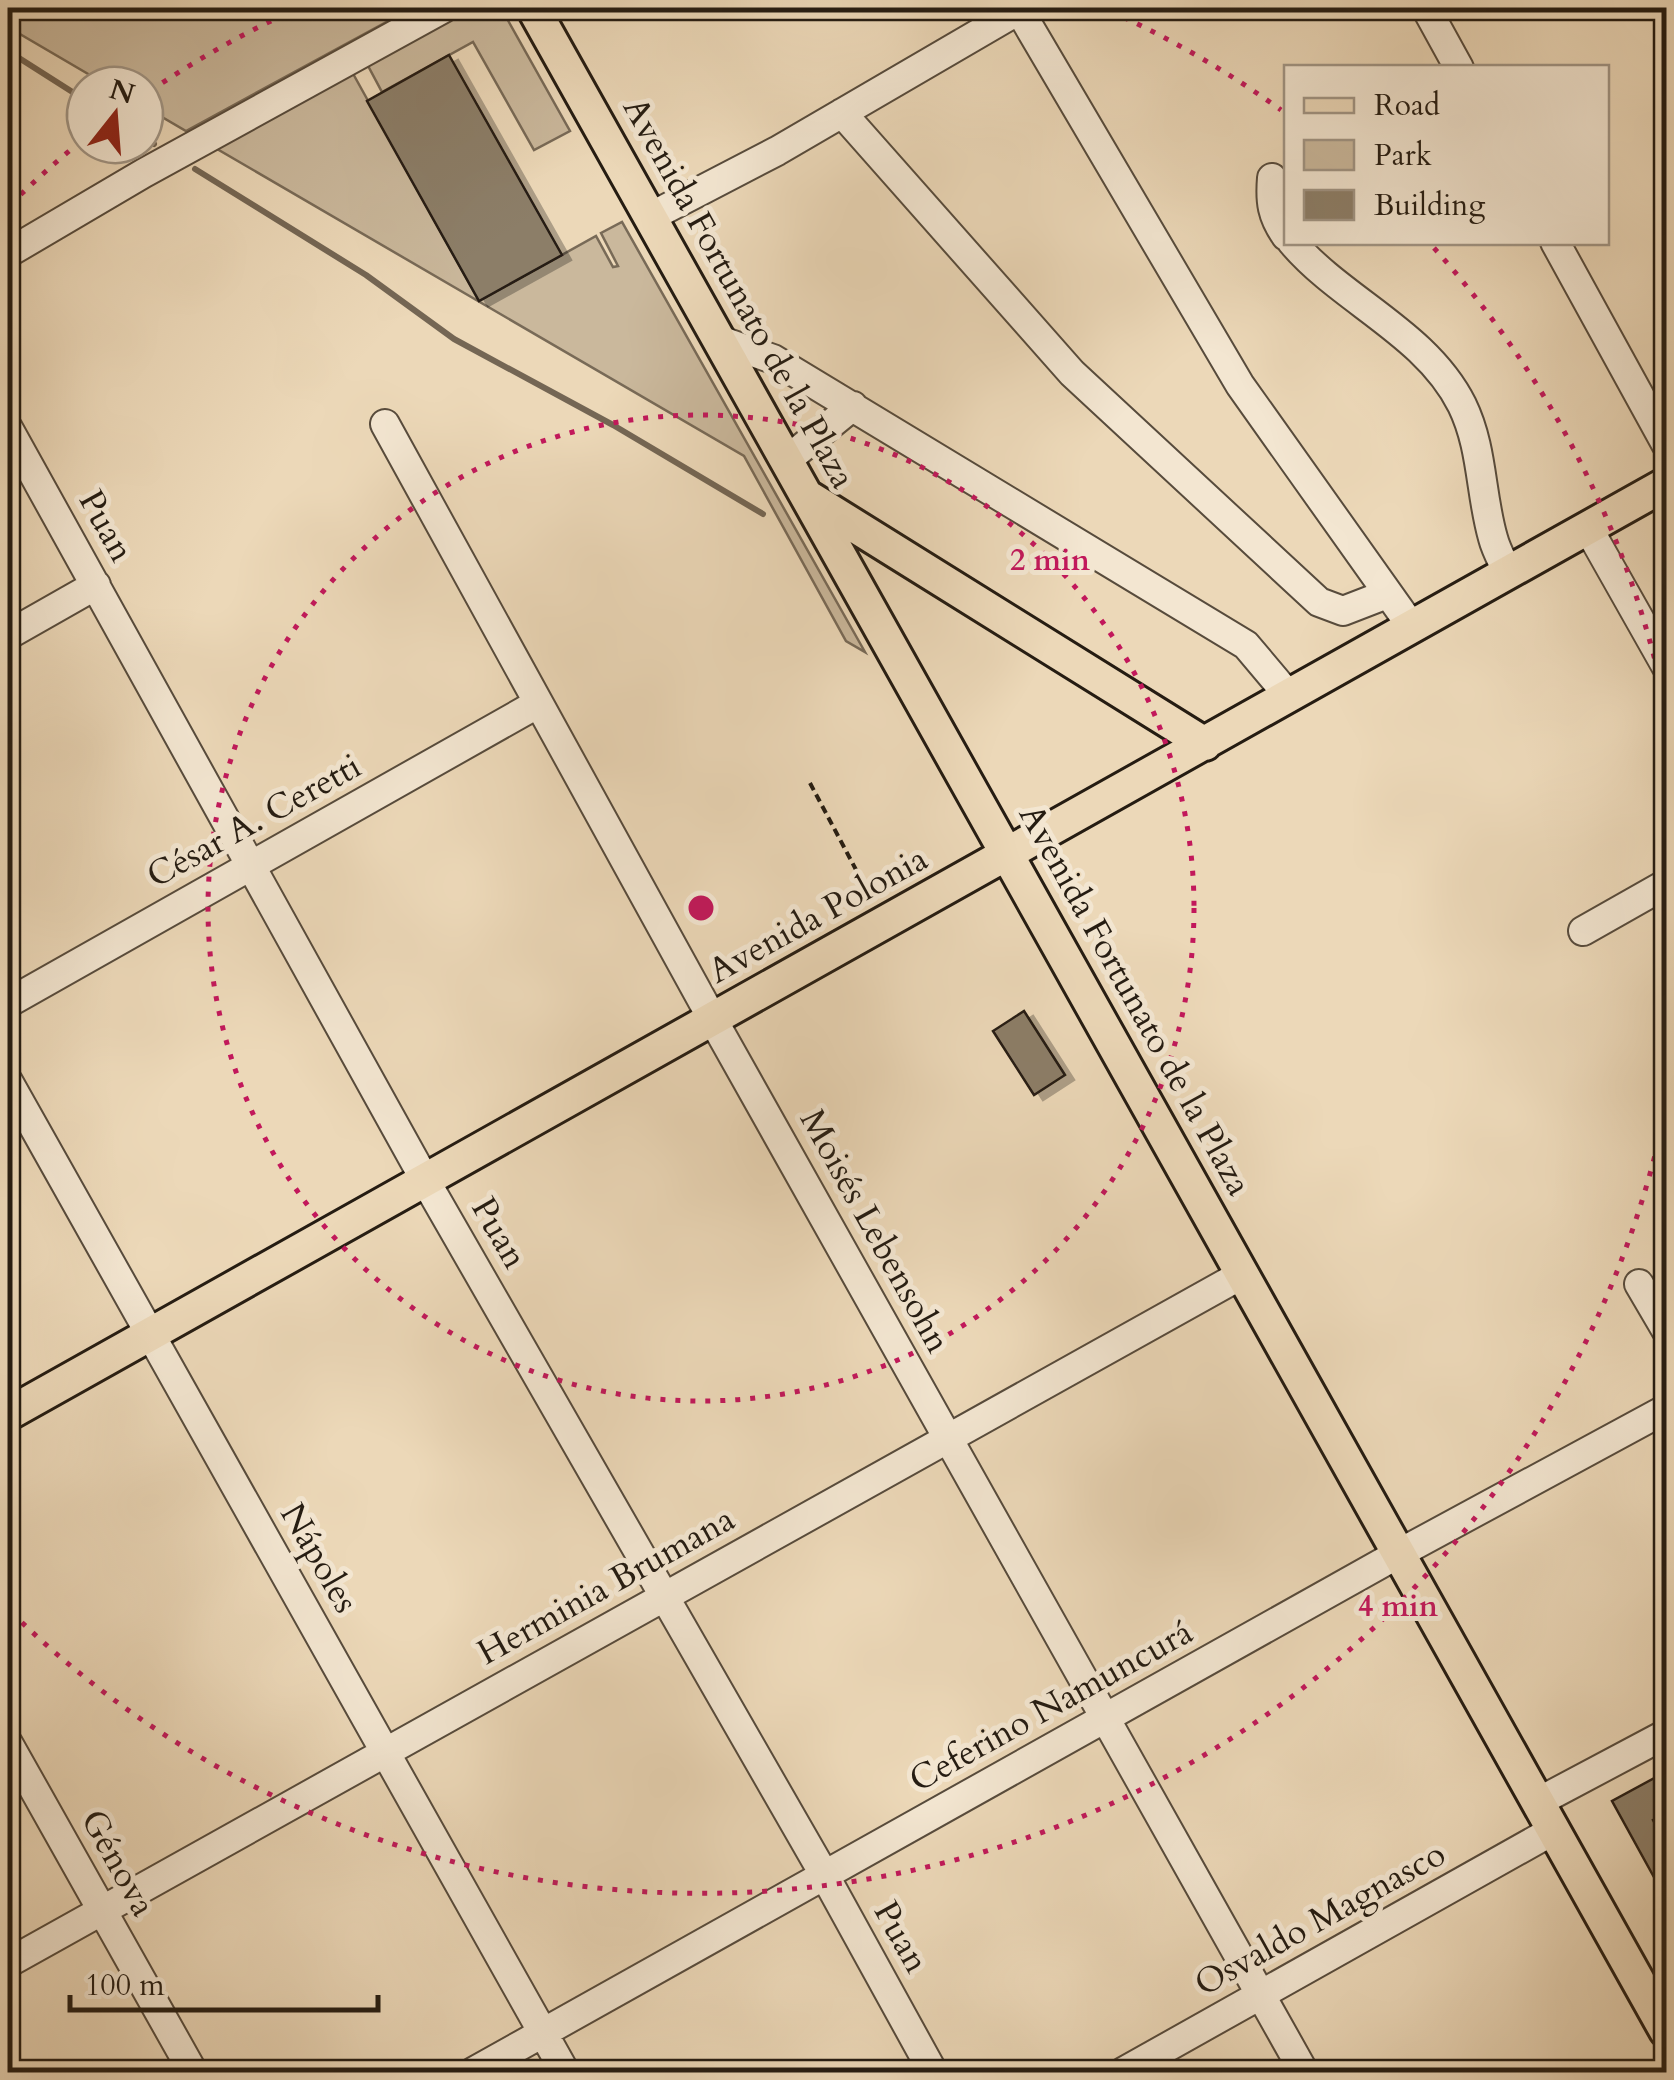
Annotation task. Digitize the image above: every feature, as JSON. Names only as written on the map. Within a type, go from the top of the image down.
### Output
[{"type":"main road","name":"Avenida Fortunato de la Plaza","points":[[533,8],[1666,2031]]},
{"type":"main road","name":"Avenida Polonia","points":[[8,1414],[1666,484]]},
{"type":"main road","points":[[807,496],[1204,744]]},
{"type":"street","points":[[8,252],[444,8]]},
{"type":"street","points":[[1426,8],[1457,65]]},
{"type":"street","points":[[650,217],[842,114],[1019,9],[1240,385],[1412,628]]},
{"type":"street","points":[[842,114],[1072,373],[1319,602],[1343,611],[1388,594]]},
{"type":"street","points":[[1272,178],[1270,202],[1284,233]]},
{"type":"street","points":[[1296,245],[1411,343],[1461,402],[1476,437],[1494,543],[1508,573]]},
{"type":"street","points":[[1558,245],[1666,444]]},
{"type":"street","points":[[719,340],[772,359],[1246,645],[1289,696]]},
{"type":"street","points":[[787,460],[853,406]]},
{"type":"street","name":"Moisés Lebensohn","points":[[385,424],[712,1020],[1304,2072]]},
{"type":"street","name":"Puan","points":[[8,428],[425,1180],[933,2072]]},
{"type":"street","points":[[1588,528],[1666,666]]},
{"type":"street","points":[[8,635],[96,586]]},
{"type":"street","name":"César A. Ceretti","points":[[8,1003],[538,704]]},
{"type":"street","points":[[1583,932],[1666,884]]},
{"type":"street","name":"Nápoles","points":[[8,1081],[566,2072]]},
{"type":"street","name":"Herminia Brumana","points":[[8,1964],[1242,1275]]},
{"type":"street","points":[[1639,1284],[1666,1330]]},
{"type":"street","name":"Ceferino Namuncurá","points":[[473,2072],[1398,1554],[1666,1409]]},
{"type":"street","name":"Osvaldo Magnasco","points":[[1123,2072],[1260,1995],[1546,1816],[1666,1734]]},
{"type":"street","name":"Génova","points":[[8,1744],[193,2072]]},
{"type":"path","points":[[810,783],[884,923]]},
{"type":"green space","points":[[8,8],[412,8],[186,131],[165,119],[165,65],[73,65],[8,27]]},
{"type":"green space","points":[[467,8],[501,8],[570,131],[534,150],[473,42],[382,92],[366,62]]},
{"type":"green space","points":[[351,70],[479,301],[596,236],[613,267],[618,266],[601,233],[622,222],[865,652],[846,641],[744,456],[212,146]]},
{"type":"building","points":[[449,55],[562,255],[479,301],[367,101]]},
{"type":"building","points":[[1024,1011],[1065,1075],[1034,1095],[993,1031]]},
{"type":"building","points":[[1660,1775],[1666,1788],[1666,1813],[1653,1820],[1666,1845],[1666,1899],[1612,1801]]},
{"type":"waterway","points":[[8,51],[65,87]]},
{"type":"waterway","points":[[195,169],[366,275],[454,339],[613,425],[763,514]]}]
